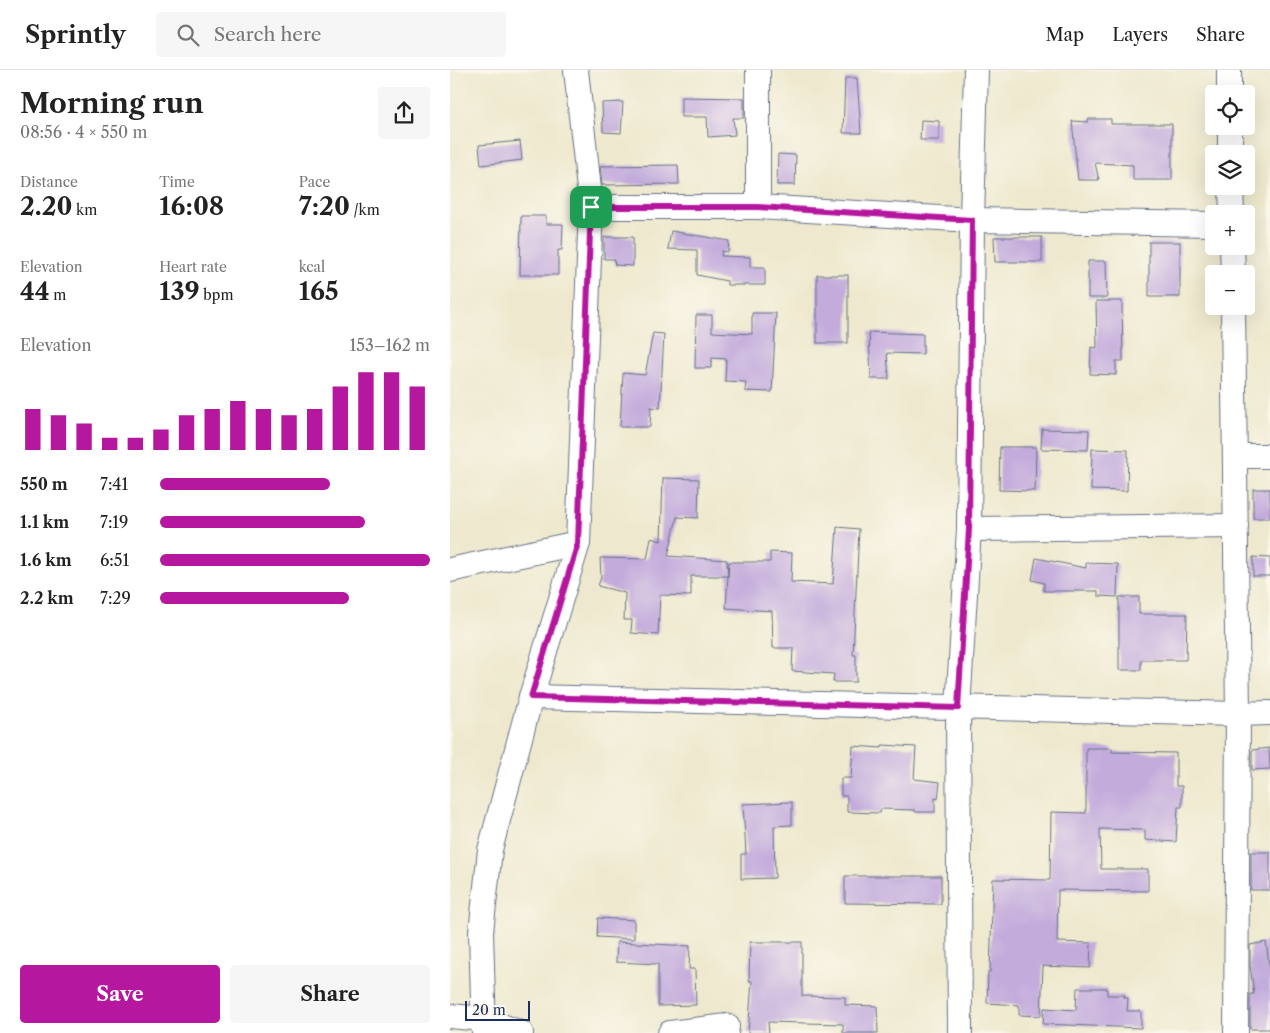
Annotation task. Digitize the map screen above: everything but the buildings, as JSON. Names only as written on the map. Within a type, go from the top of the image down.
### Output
[{"type":"street","points":[[483,1026],[481,932],[490,850],[531,697],[578,543],[591,207],[576,70]]},
{"type":"street","points":[[758,70],[758,207]]},
{"type":"street","points":[[960,1033],[958,708],[969,529],[972,220],[976,70]]},
{"type":"street","points":[[1228,70],[1229,85]]},
{"type":"street","points":[[591,207],[758,207],[972,220],[1205,224]]},
{"type":"street","points":[[1233,315],[1238,714],[1236,1033]]},
{"type":"street","points":[[1236,456],[1270,456]]},
{"type":"street","points":[[969,529],[1236,526]]},
{"type":"street","points":[[450,570],[578,543]]},
{"type":"street","points":[[531,697],[1270,714]]},
{"type":"street","points":[[450,1016],[483,1026],[522,1033]]},
{"type":"street","points":[[670,1033],[727,1026],[726,1033]]},
{"type":"route","points":[[591,207],[758,207],[972,220],[969,529],[958,708],[531,697],[578,543],[591,207]]}]
